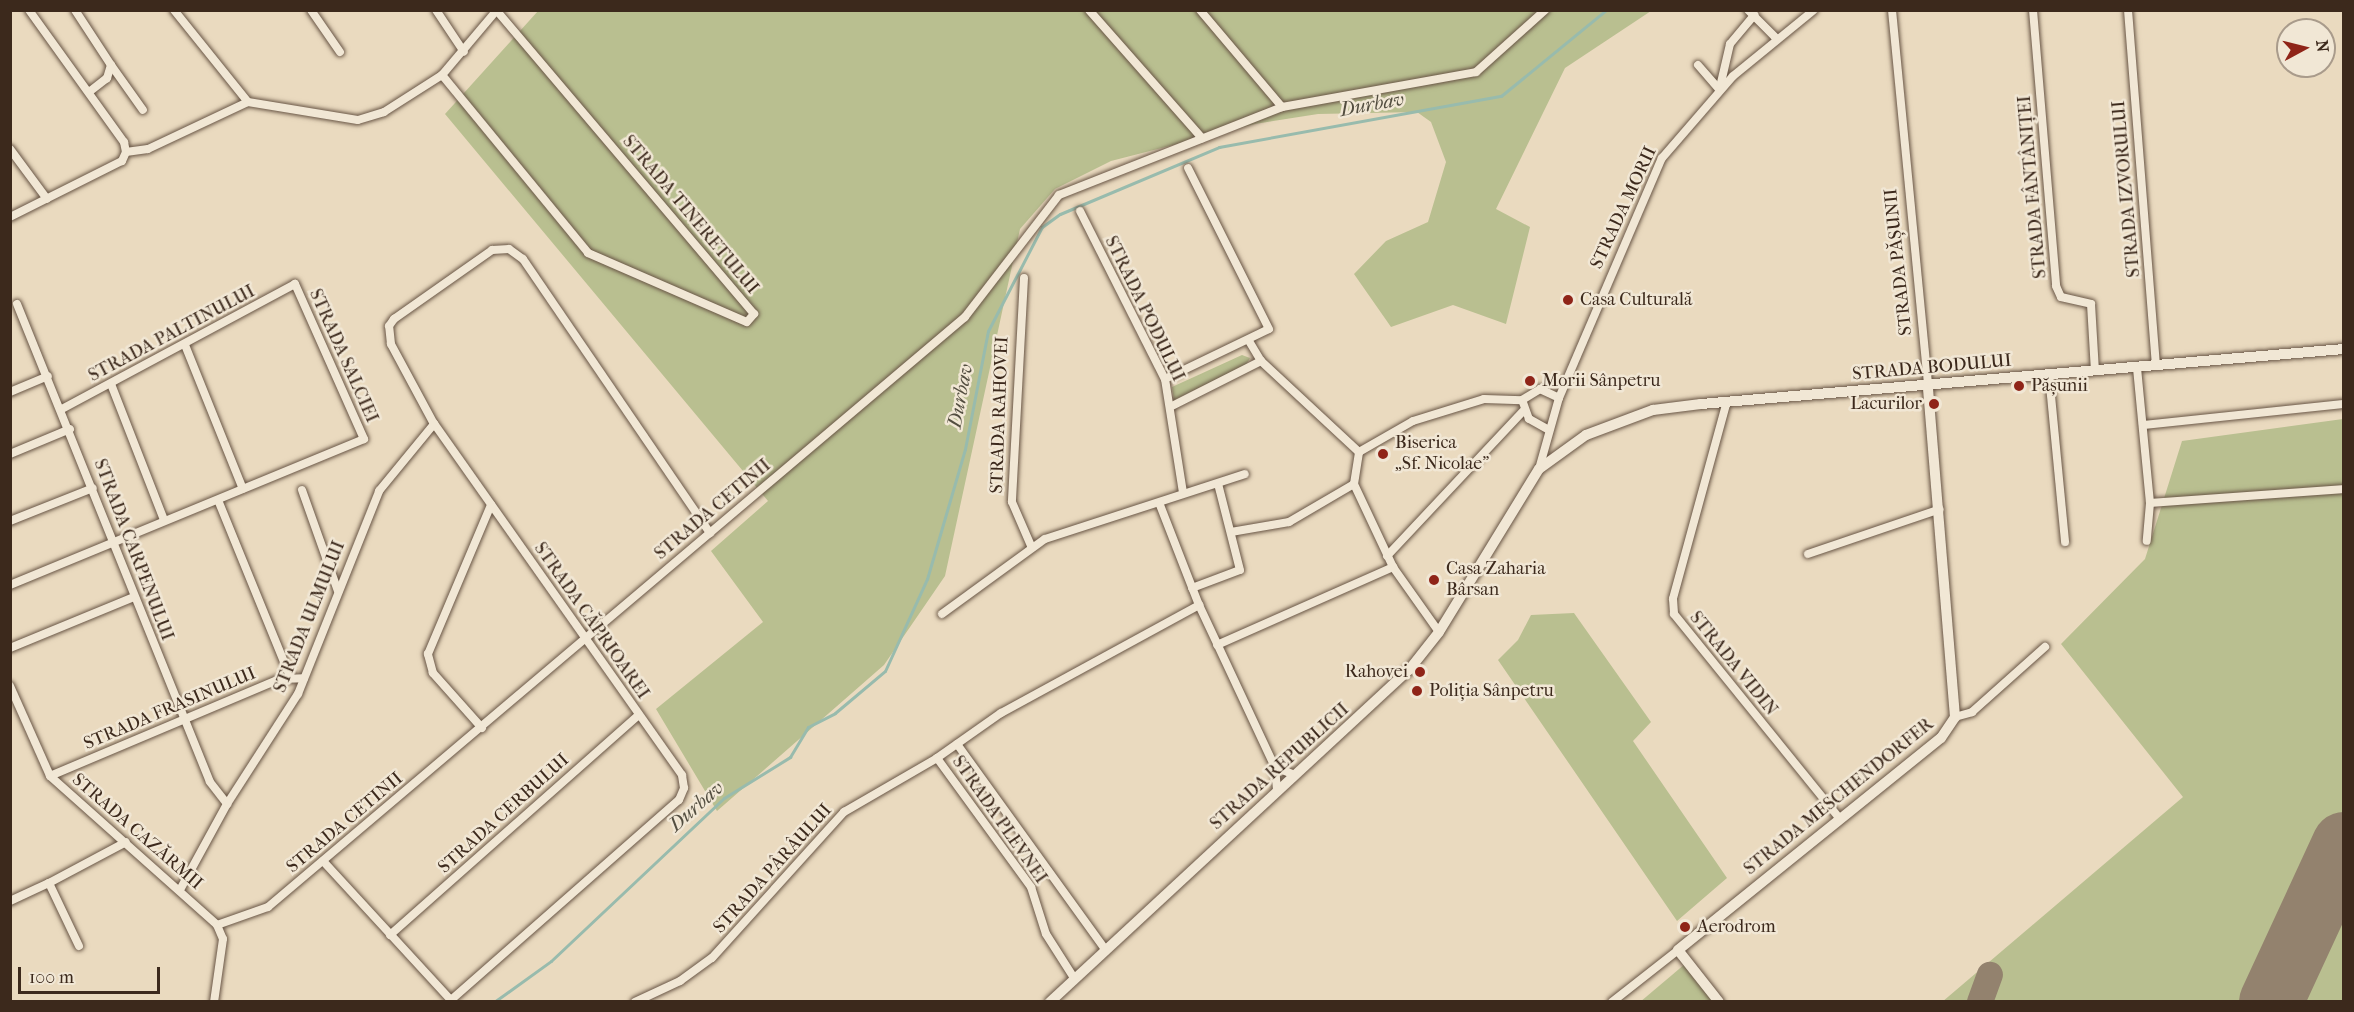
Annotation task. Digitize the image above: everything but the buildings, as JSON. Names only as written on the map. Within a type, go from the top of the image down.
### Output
[{"type":"main road","name":"STRADA BODULUI","points":[[1539,469],[1554,454],[1628,417],[1727,401],[1928,386],[2343,349]]},
{"type":"main road","name":"STRADA PĂȘUNII","points":[[1928,386],[1940,509],[1955,717]]},
{"type":"main road","name":"STRADA REPUBLICII","points":[[1050,1002],[1277,791],[1393,687],[1439,632],[1539,469]]},
{"type":"main road","name":"STRADA MESCHENDORFER","points":[[1678,950],[1941,738],[1955,717]]},
{"type":"main road","points":[[1678,950],[1719,1002]]},
{"type":"street","points":[[10,217],[122,161],[126,152],[124,142],[29,10]]},
{"type":"street","points":[[75,10],[143,110]]},
{"type":"street","points":[[174,10],[248,102]]},
{"type":"street","points":[[311,10],[340,52]]},
{"type":"street","points":[[436,10],[465,52]]},
{"type":"street","points":[[1089,10],[1202,138]]},
{"type":"street","points":[[1200,10],[1282,107]]},
{"type":"street","name":"STRADA CETINII","points":[[218,925],[268,907],[965,317],[1059,195],[1282,107],[1469,75],[1545,10]]},
{"type":"street","name":"STRADA MORII","points":[[1539,469],[1559,398],[1656,168],[1719,89],[1775,37],[1814,10]]},
{"type":"street","name":"STRADA PĂȘUNII","points":[[1892,10],[1928,386]]},
{"type":"street","name":"STRADA FÂNTÂNIȚEI","points":[[2033,10],[2056,286],[2061,297],[2091,304],[2095,371]]},
{"type":"street","name":"STRADA IZVORULUI","points":[[2128,10],[2156,366]]},
{"type":"street","points":[[126,152],[148,149],[248,102],[358,120],[384,112],[442,75],[465,52],[497,11]]},
{"type":"street","name":"STRADA TINERETULUI","points":[[442,75],[588,253],[747,322],[754,314],[497,11]]},
{"type":"street","points":[[1719,89],[1730,44],[1751,13],[1775,37]]},
{"type":"street","points":[[89,92],[107,78],[111,65]]},
{"type":"street","points":[[1698,65],[1719,89]]},
{"type":"street","points":[[10,149],[47,199]]},
{"type":"street","points":[[1165,380],[1250,341],[1268,331],[1269,323],[1188,168]]},
{"type":"street","points":[[34,205],[38,187]]},
{"type":"street","name":"STRADA PODULUI","points":[[1080,211],[1165,380],[1172,406],[1183,493]]},
{"type":"street","name":"STRADA CĂPRIOAREI","points":[[390,935],[451,1000],[680,800],[682,775],[434,424],[391,344],[389,326],[492,250],[509,249],[524,259],[710,533]]},
{"type":"street","name":"STRADA RAHOVEI","points":[[1024,278],[1011,502],[1032,548]]},
{"type":"street","name":"STRADA PALTINULUI","points":[[62,409],[295,284]]},
{"type":"street","name":"STRADA SALCIEI","points":[[243,489],[364,440],[295,284]]},
{"type":"street","name":"STRADA CARPENULUI","points":[[17,304],[62,409],[134,597],[184,719],[216,793],[227,804]]},
{"type":"street","points":[[1250,341],[1260,361],[1359,452]]},
{"type":"street","points":[[10,585],[243,489],[185,345]]},
{"type":"street","points":[[1172,406],[1260,361]]},
{"type":"street","points":[[2137,368],[2150,503],[2147,541]]},
{"type":"street","points":[[2049,375],[2065,542]]},
{"type":"street","points":[[10,392],[48,376]]},
{"type":"street","points":[[111,384],[164,520]]},
{"type":"street","points":[[1359,452],[1413,421],[1484,399],[1522,400],[1540,389],[1559,398]]},
{"type":"street","points":[[1387,556],[1523,411],[1522,400]]},
{"type":"street","name":"STRADA VIDIN","points":[[1727,401],[1673,600],[1674,614],[1840,819]]},
{"type":"street","points":[[2143,425],[2343,404]]},
{"type":"street","points":[[1523,411],[1549,430]]},
{"type":"street","name":"STRADA ULMULUI","points":[[181,888],[227,804],[304,678],[379,491],[434,424]]},
{"type":"street","points":[[10,454],[70,429]]},
{"type":"street","points":[[1546,440],[1554,454]]},
{"type":"street","points":[[1359,452],[1354,484],[1393,567],[1439,632]]},
{"type":"street","points":[[942,614],[1032,548],[1086,523],[1160,505],[1183,493],[1245,474]]},
{"type":"street","points":[[1192,588],[1240,570],[1218,484]]},
{"type":"street","points":[[1231,532],[1289,522],[1354,484]]},
{"type":"street","points":[[10,521],[93,488]]},
{"type":"street","points":[[2150,503],[2343,489]]},
{"type":"street","points":[[302,490],[338,591]]},
{"type":"street","points":[[218,500],[291,676],[304,678]]},
{"type":"street","points":[[482,728],[428,664],[491,505]]},
{"type":"street","points":[[1160,505],[1199,605],[1275,767],[1277,791]]},
{"type":"street","points":[[1808,554],[1940,509]]},
{"type":"street","points":[[1217,645],[1393,567]]},
{"type":"street","points":[[10,648],[134,597]]},
{"type":"street","name":"STRADA PLEVNEI","points":[[1074,978],[1046,934],[1031,887],[937,758],[1000,713],[1199,605]]},
{"type":"street","name":"STRADA MESCHENDORFER","points":[[1955,717],[1972,712],[2045,647]]},
{"type":"street","name":"STRADA FRASINULUI","points":[[50,776],[291,676]]},
{"type":"street","name":"STRADA CAZĂRMII","points":[[10,687],[50,776],[181,888],[218,925]]},
{"type":"street","name":"STRADA CERBULUI","points":[[390,935],[639,715]]},
{"type":"street","points":[[957,744],[1105,949]]},
{"type":"street","name":"STRADA PÂRÂULUI","points":[[635,1002],[680,981],[712,958],[844,812],[937,758]]},
{"type":"street","points":[[1275,767],[1295,775]]},
{"type":"street","points":[[10,901],[126,842]]},
{"type":"street","points":[[323,861],[390,935]]},
{"type":"street","points":[[49,883],[80,946]]},
{"type":"street","points":[[214,1002],[223,939],[218,925]]},
{"type":"street","name":"STRADA MESCHENDORFER","points":[[1612,1002],[1678,950]]},
{"type":"green space","points":[[538,11],[1651,11],[1565,68],[1496,209],[1530,227],[1506,324],[1453,305],[1391,327],[1354,274],[1386,241],[1428,222],[1446,162],[1431,122],[1417,112],[1318,114],[1255,124],[1111,161],[1055,189],[1020,229],[945,576],[884,665],[717,811],[656,709],[763,622],[711,551],[768,501],[445,114]]},
{"type":"green space","points":[[1242,355],[1250,358],[1246,365],[1174,400],[1172,387]]},
{"type":"green space","points":[[2343,419],[2343,1001],[1942,1002],[2183,797],[2061,644],[2145,559],[2182,441]]},
{"type":"green space","points":[[1574,613],[1651,722],[1633,741],[1727,878],[1677,921],[1498,660],[1518,640],[1531,615]]},
{"type":"green space","points":[[1685,964],[1714,1002],[1640,1002]]},
{"type":"waterway","name":"Durbav","points":[[494,1002],[551,961],[724,798],[790,757],[808,727],[835,713],[885,671],[927,579],[965,449],[988,331],[1042,227],[1060,214],[1219,147],[1501,96],[1606,10]]},
{"type":"taxiway","points":[[1980,1002],[1990,975]]},
{"type":"runway","points":[[2271,1002],[2344,844]]},
{"type":"place","name":"Casa Culturală","points":[[1568,300]]},
{"type":"place","name":"Morii Sânpetru","points":[[1530,381]]},
{"type":"place","name":"Pășunii","points":[[2019,386]]},
{"type":"place","name":"Lacurilor","points":[[1934,404]]},
{"type":"place","name":"Biserica „Sf. Nicolae”","points":[[1383,454]]},
{"type":"place","name":"Casa Zaharia Bârsan","points":[[1434,580]]},
{"type":"place","name":"Rahovei","points":[[1420,672]]},
{"type":"place","name":"Poliția Sânpetru","points":[[1417,691]]},
{"type":"place","name":"Aerodrom","points":[[1685,927]]}]
